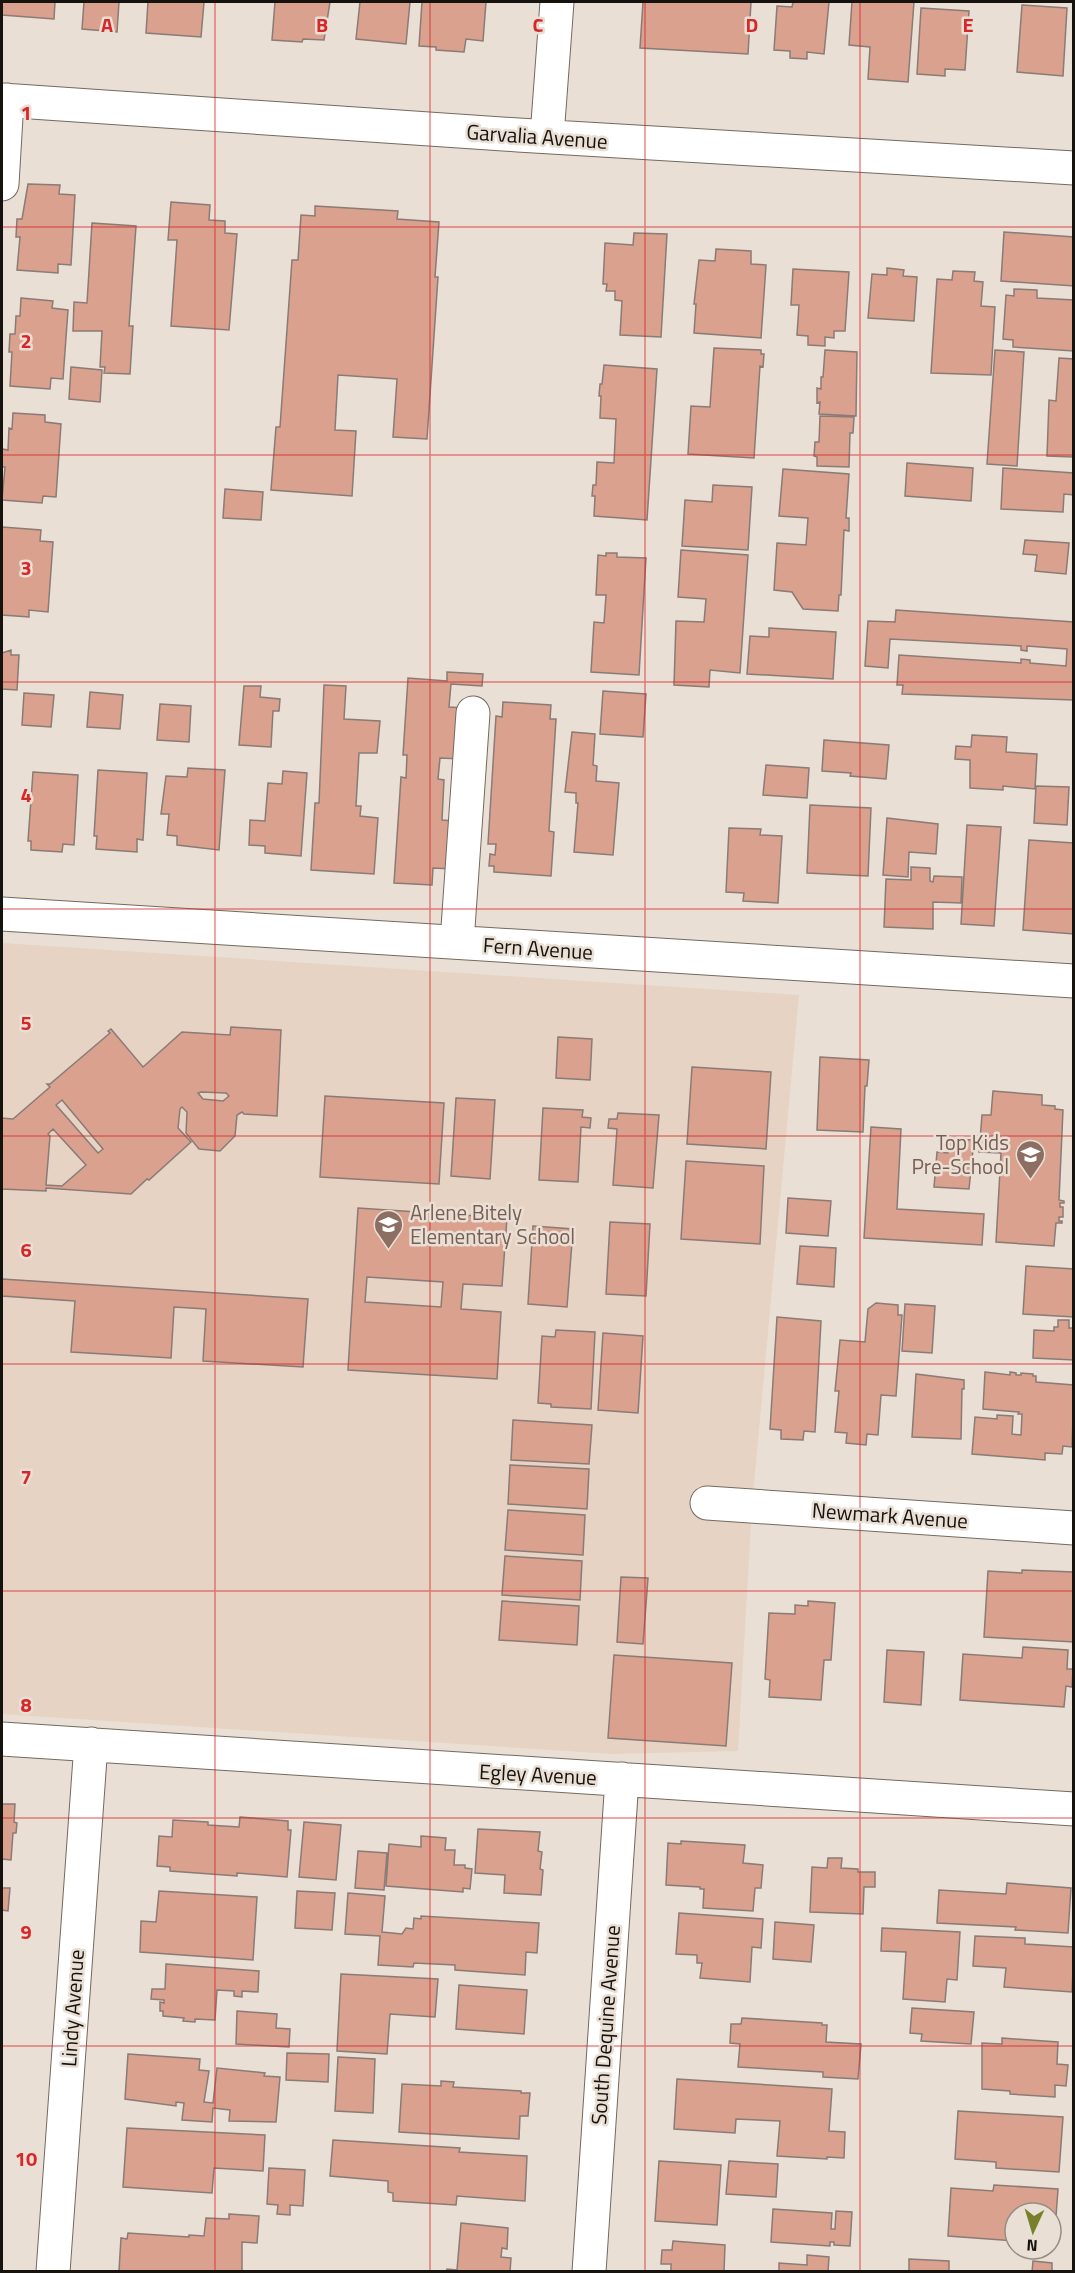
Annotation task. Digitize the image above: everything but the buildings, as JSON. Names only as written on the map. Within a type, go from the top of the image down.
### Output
[{"type":"street","points":[[547,135],[557,2]]},
{"type":"street","points":[[2,184],[4,100]]},
{"type":"street","name":"Garvalia Avenue","points":[[4,100],[1074,168]]},
{"type":"street","points":[[457,942],[474,713]]},
{"type":"street","name":"Fern Avenue","points":[[2,914],[1074,981]]},
{"type":"street","name":"Newmark Avenue","points":[[707,1503],[1074,1528]]},
{"type":"street","name":"Egley Avenue","points":[[2,1739],[1074,1809]]},
{"type":"street","name":"Lindy Avenue","points":[[53,2271],[91,1744]]},
{"type":"street","name":"South Dequine Avenue","points":[[589,2271],[622,1779]]},
{"type":"shaded area","name":"Arlene Bitely Elementary School","points":[[2,943],[799,995],[752,1506],[738,1751],[612,1754],[2,1714]]},
{"type":"place","name":"Top Kids Pre-School","points":[[1030,1180]]},
{"type":"place","name":"Arlene Bitely Elementary School","points":[[389,1250]]}]
